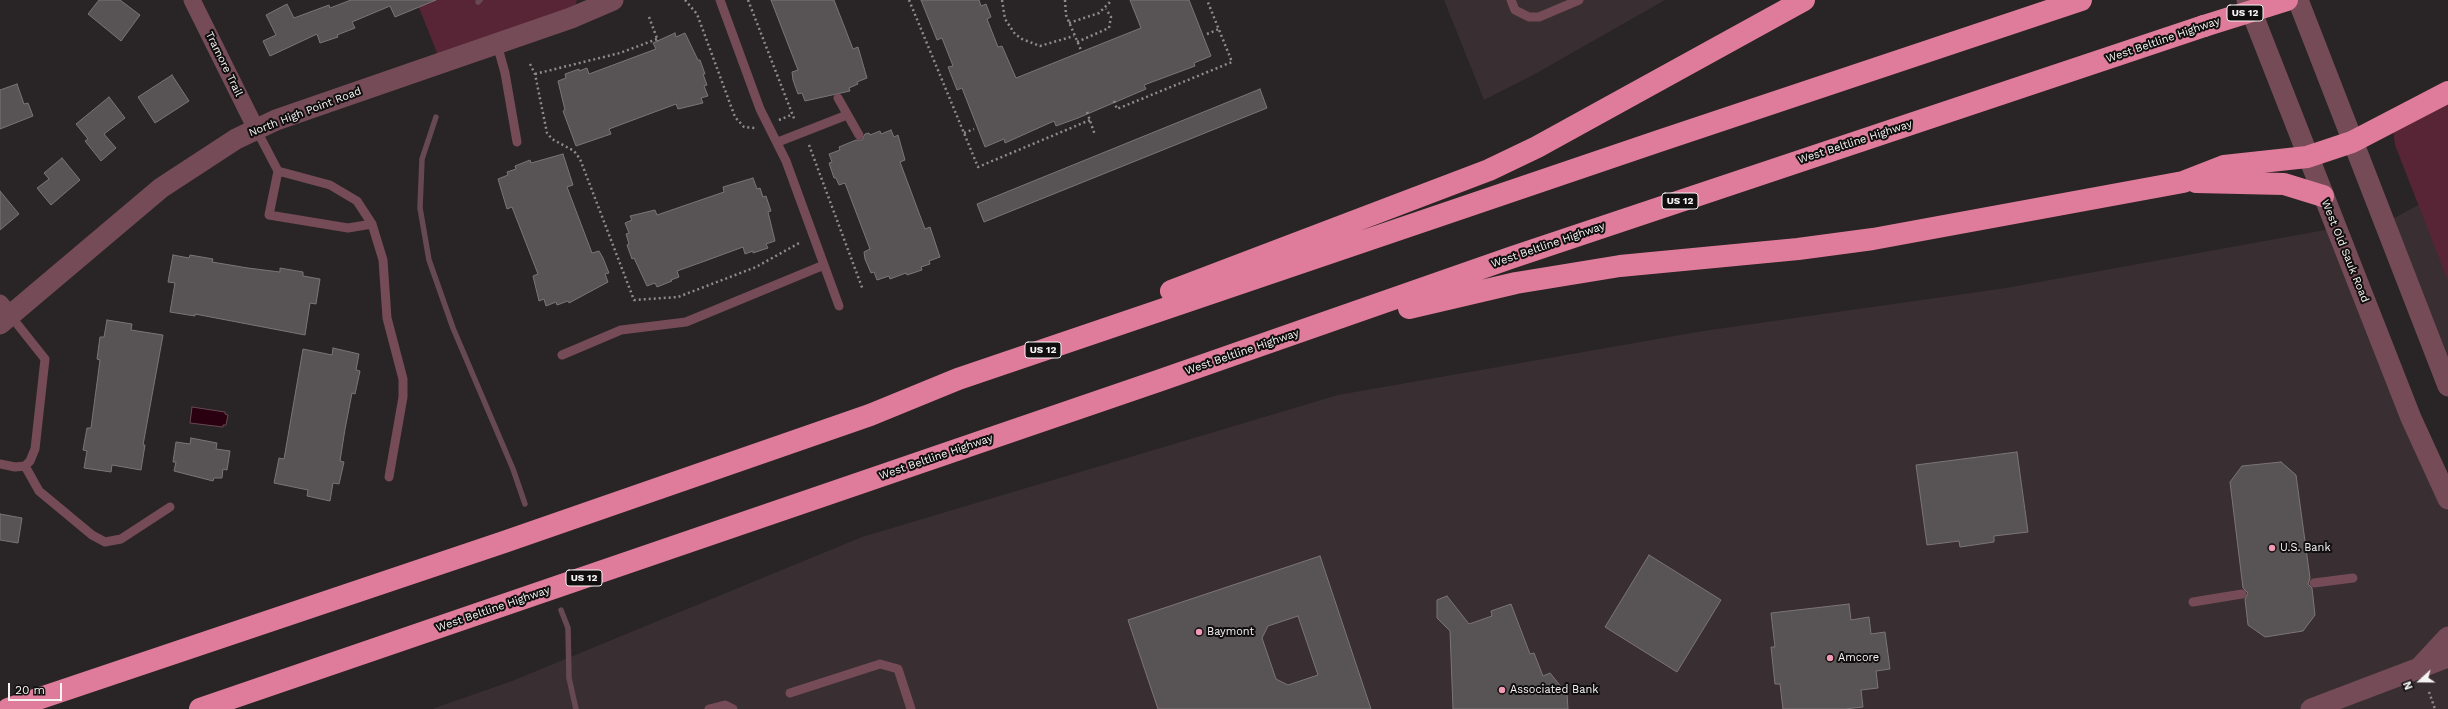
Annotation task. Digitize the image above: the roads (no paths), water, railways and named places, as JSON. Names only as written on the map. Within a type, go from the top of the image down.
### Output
[{"type":"highway","points":[[958,379],[1038,342],[1489,170],[1538,147],[1804,0]]},
{"type":"highway","name":"US 12","points":[[8,709],[572,519],[870,415],[958,379],[1659,140],[2081,0]]},
{"type":"highway","name":"West Beltline Highway","points":[[200,709],[1158,381],[1513,257],[2204,26],[2287,0]]},
{"type":"highway","points":[[1158,381],[1242,360],[1430,302],[1516,283],[1620,266],[1798,249],[1873,239],[2182,182],[2224,166],[2307,157],[2352,142],[2448,92]]},
{"type":"highway","points":[[2182,182],[2284,184],[2323,196]]},
{"type":"street","name":"Tramore Trail","points":[[192,0],[256,129]]},
{"type":"street","name":"North High Point Road","points":[[3,314],[161,188],[206,158],[256,129],[571,18],[613,0]]},
{"type":"street","name":"West Old Sauk Road","points":[[2247,0],[2307,157],[2411,418],[2448,499]]},
{"type":"street","points":[[2298,0],[2448,386]]},
{"type":"street","points":[[2419,668],[2448,637]]},
{"type":"street","points":[[2311,709],[2448,657]]},
{"type":"lane","points":[[720,0],[760,109],[778,142],[839,306]]},
{"type":"lane","points":[[1511,0],[1515,10],[1529,17],[1539,18],[1579,0]]},
{"type":"lane","points":[[497,44],[505,73],[516,142]]},
{"type":"lane","points":[[838,98],[859,135]]},
{"type":"lane","points":[[778,142],[848,115]]},
{"type":"lane","points":[[256,129],[278,171],[269,215],[348,228],[372,224]]},
{"type":"lane","points":[[278,171],[330,185],[357,201],[372,224],[383,260],[387,318],[403,379],[403,397],[389,477]]},
{"type":"lane","points":[[562,355],[621,330],[686,322],[824,265]]},
{"type":"lane","points":[[0,464],[15,467],[25,466],[30,462],[35,449],[45,358],[3,314]]},
{"type":"lane","points":[[25,466],[38,491],[92,535],[105,542],[121,539],[170,507]]},
{"type":"lane","points":[[2314,583],[2353,578]]},
{"type":"lane","points":[[2193,602],[2242,594]]},
{"type":"lane","points":[[790,693],[880,664],[898,669],[911,709]]},
{"type":"lane","points":[[709,709],[725,705],[733,709]]},
{"type":"waterway","points":[[436,117],[422,159],[420,208],[429,260],[453,328],[513,469],[525,504]]},
{"type":"waterway","points":[[561,610],[568,628],[569,678],[576,709]]},
{"type":"place","name":"U.S. Bank","points":[[2272,548]]},
{"type":"place","name":"Baymont","points":[[1199,632]]},
{"type":"place","name":"Amcore","points":[[1830,658]]},
{"type":"place","name":"Associated Bank","points":[[1502,690]]}]
